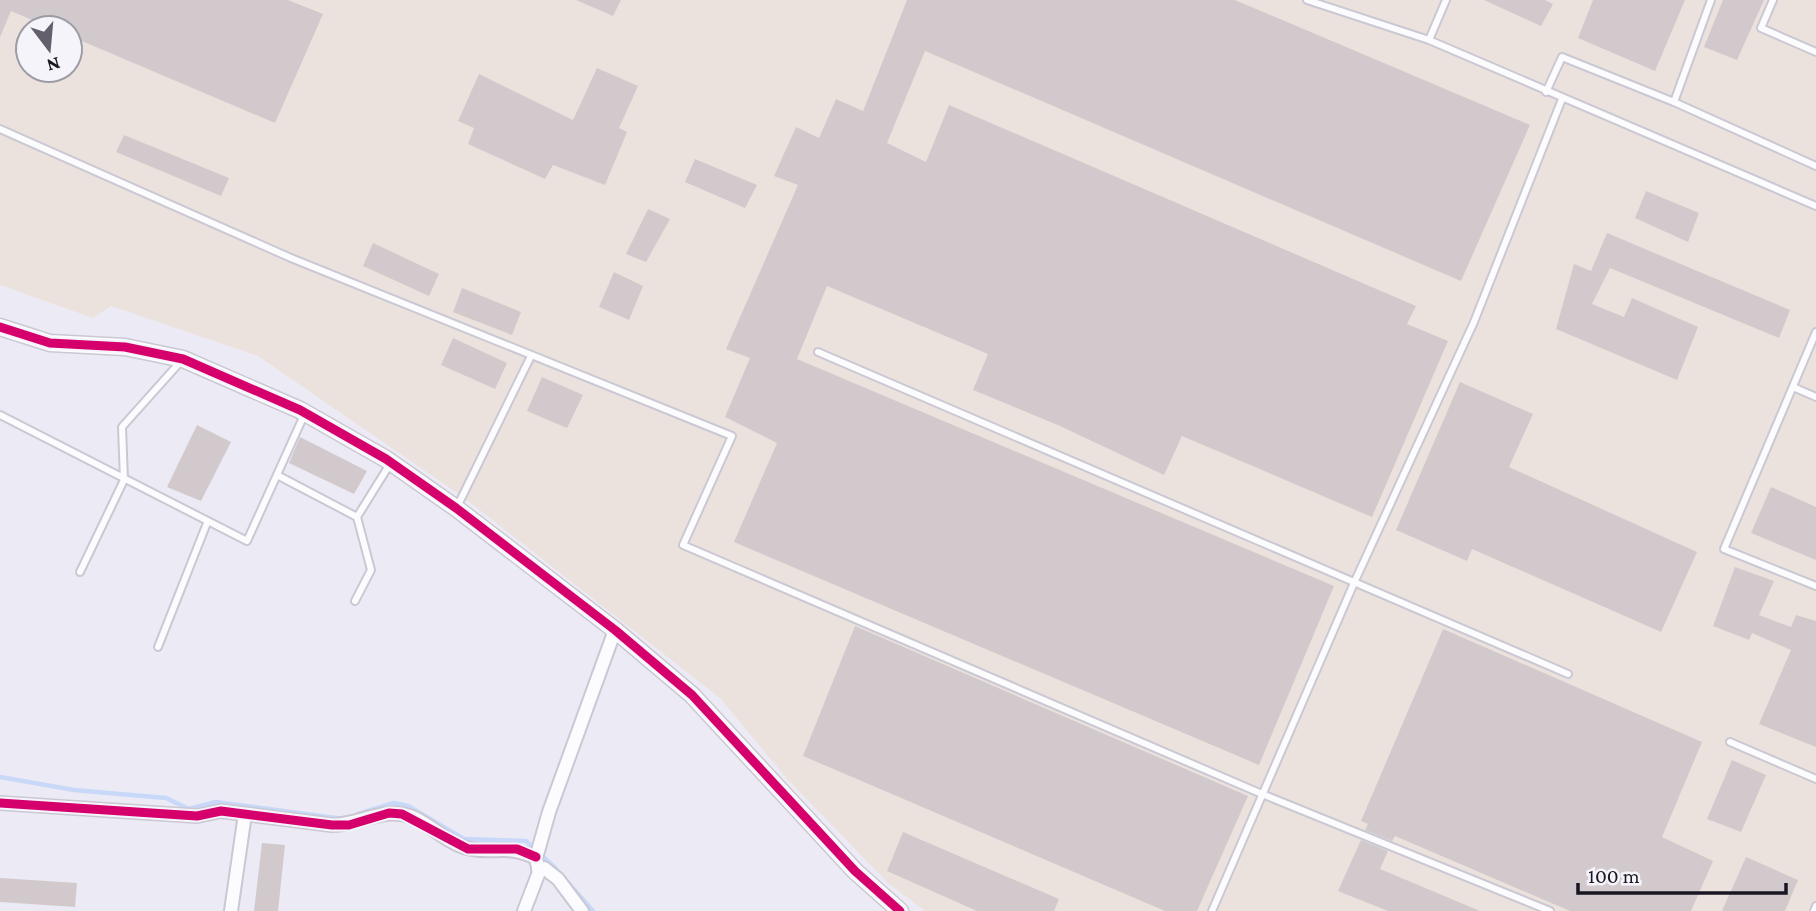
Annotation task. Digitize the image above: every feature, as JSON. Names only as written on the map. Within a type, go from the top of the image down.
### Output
[{"type":"street","points":[[0,327],[50,343],[125,347],[183,359],[305,413],[391,463],[456,508],[615,631],[692,695],[855,871],[900,911]]},
{"type":"street","points":[[524,911],[540,842],[615,631]]},
{"type":"street","points":[[0,803],[197,816],[221,811],[349,825],[389,813],[402,814],[468,849],[517,849],[537,861],[558,879],[582,911]]},
{"type":"street","points":[[231,911],[245,814]]},
{"type":"lane","points":[[1307,0],[1429,40],[1816,206]]},
{"type":"lane","points":[[1429,40],[1446,0]]},
{"type":"lane","points":[[1674,102],[1711,0]]},
{"type":"lane","points":[[1773,0],[1761,29],[1816,52]]},
{"type":"lane","points":[[1546,92],[1562,57],[1674,102],[1816,166]]},
{"type":"lane","points":[[1212,911],[1354,583],[1474,322],[1562,99]]},
{"type":"lane","points":[[0,129],[291,258],[732,436],[683,545],[1262,794],[1550,911]]},
{"type":"lane","points":[[1816,332],[1724,549],[1816,586]]},
{"type":"lane","points":[[818,352],[1568,674]]},
{"type":"lane","points":[[456,508],[531,356]]},
{"type":"lane","points":[[80,572],[124,480],[122,427],[183,359]]},
{"type":"lane","points":[[1793,387],[1816,397]]},
{"type":"lane","points":[[0,415],[207,523],[247,541],[305,413]]},
{"type":"lane","points":[[355,601],[371,570],[357,517],[391,463]]},
{"type":"lane","points":[[277,475],[357,517]]},
{"type":"lane","points":[[158,648],[207,523]]},
{"type":"lane","points":[[1730,742],[1816,779]]},
{"type":"shaded area","points":[[0,0],[1816,0],[1816,911],[925,911],[888,883],[788,780],[720,698],[463,497],[258,356],[111,306],[93,318],[0,285]]},
{"type":"building","points":[[0,0],[288,0],[323,14],[275,123],[84,42],[84,14],[18,14],[11,11],[0,37]]},
{"type":"building","points":[[576,0],[621,0],[613,16]]},
{"type":"building","points":[[907,0],[1235,0],[1530,125],[1461,281],[925,51],[887,143],[926,162],[949,105],[1416,306],[1407,324],[1448,341],[1372,517],[1182,436],[1164,475],[1060,426],[973,390],[988,354],[827,286],[797,359],[1334,586],[1259,765],[734,542],[777,443],[725,417],[750,358],[726,349],[798,185],[774,176],[796,127],[819,138],[836,99],[863,111]]},
{"type":"building","points":[[1484,0],[1545,0],[1553,4],[1541,26]]},
{"type":"building","points":[[1593,0],[1685,0],[1655,71],[1578,38]]},
{"type":"building","points":[[1723,0],[1764,0],[1737,60],[1704,47]]},
{"type":"building","points":[[597,68],[638,86],[619,128],[627,132],[605,185],[553,165],[545,179],[468,144],[474,128],[458,121],[479,74],[573,120]]},
{"type":"building","points":[[124,135],[229,178],[221,196],[116,152]]},
{"type":"building","points":[[695,159],[757,185],[745,208],[685,182]]},
{"type":"building","points":[[1646,191],[1699,213],[1688,242],[1635,218]]},
{"type":"building","points":[[648,209],[670,219],[646,262],[626,254]]},
{"type":"building","points":[[1607,233],[1790,310],[1779,338],[1610,268],[1592,304],[1624,317],[1632,298],[1698,327],[1677,380],[1556,329],[1574,264],[1591,271]]},
{"type":"building","points":[[373,243],[439,274],[429,296],[363,266]]},
{"type":"building","points":[[614,272],[643,286],[629,320],[599,307]]},
{"type":"building","points":[[462,288],[521,312],[512,335],[453,312]]},
{"type":"building","points":[[453,338],[507,363],[495,389],[441,365]]},
{"type":"building","points":[[542,377],[583,395],[567,428],[527,411]]},
{"type":"building","points":[[1460,382],[1533,414],[1509,467],[1697,552],[1661,632],[1472,549],[1467,561],[1396,530]]},
{"type":"building","points":[[197,425],[231,442],[201,501],[167,487]]},
{"type":"building","points":[[300,437],[367,471],[354,494],[289,463]]},
{"type":"building","points":[[1771,487],[1816,507],[1816,560],[1751,533]]},
{"type":"building","points":[[1735,567],[1774,581],[1759,615],[1791,627],[1796,615],[1816,621],[1816,747],[1759,724],[1791,650],[1752,633],[1749,640],[1713,626]]},
{"type":"building","points":[[855,626],[1248,796],[1197,911],[1165,911],[803,756]]},
{"type":"building","points":[[1443,629],[1702,742],[1662,837],[1713,861],[1691,911],[1570,911],[1395,836],[1392,841],[1365,830],[1368,824],[1361,821]]},
{"type":"building","points":[[1732,760],[1766,775],[1741,832],[1707,819]]},
{"type":"building","points":[[903,832],[1059,899],[1054,911],[977,911],[887,871]]},
{"type":"building","points":[[1361,840],[1388,851],[1380,869],[1480,911],[1388,911],[1338,891]]},
{"type":"building","points":[[262,843],[285,845],[278,911],[254,911]]},
{"type":"building","points":[[1746,857],[1798,880],[1785,911],[1722,911]]},
{"type":"building","points":[[0,878],[77,883],[75,907],[0,902]]},
{"type":"waterway","points":[[0,777],[74,790],[166,798],[189,809],[216,802],[343,819]]},
{"type":"waterway","points":[[358,814],[394,803],[408,806],[464,839],[526,841],[555,868],[593,911]]},
{"type":"cycle path","points":[[0,327],[50,343],[125,347],[183,359],[300,410],[386,459],[456,508],[615,630],[692,695],[855,871],[900,911]]},
{"type":"cycle path","points":[[0,803],[197,816],[221,811],[332,825],[349,825],[389,813],[402,814],[468,849],[517,849],[536,857]]}]
